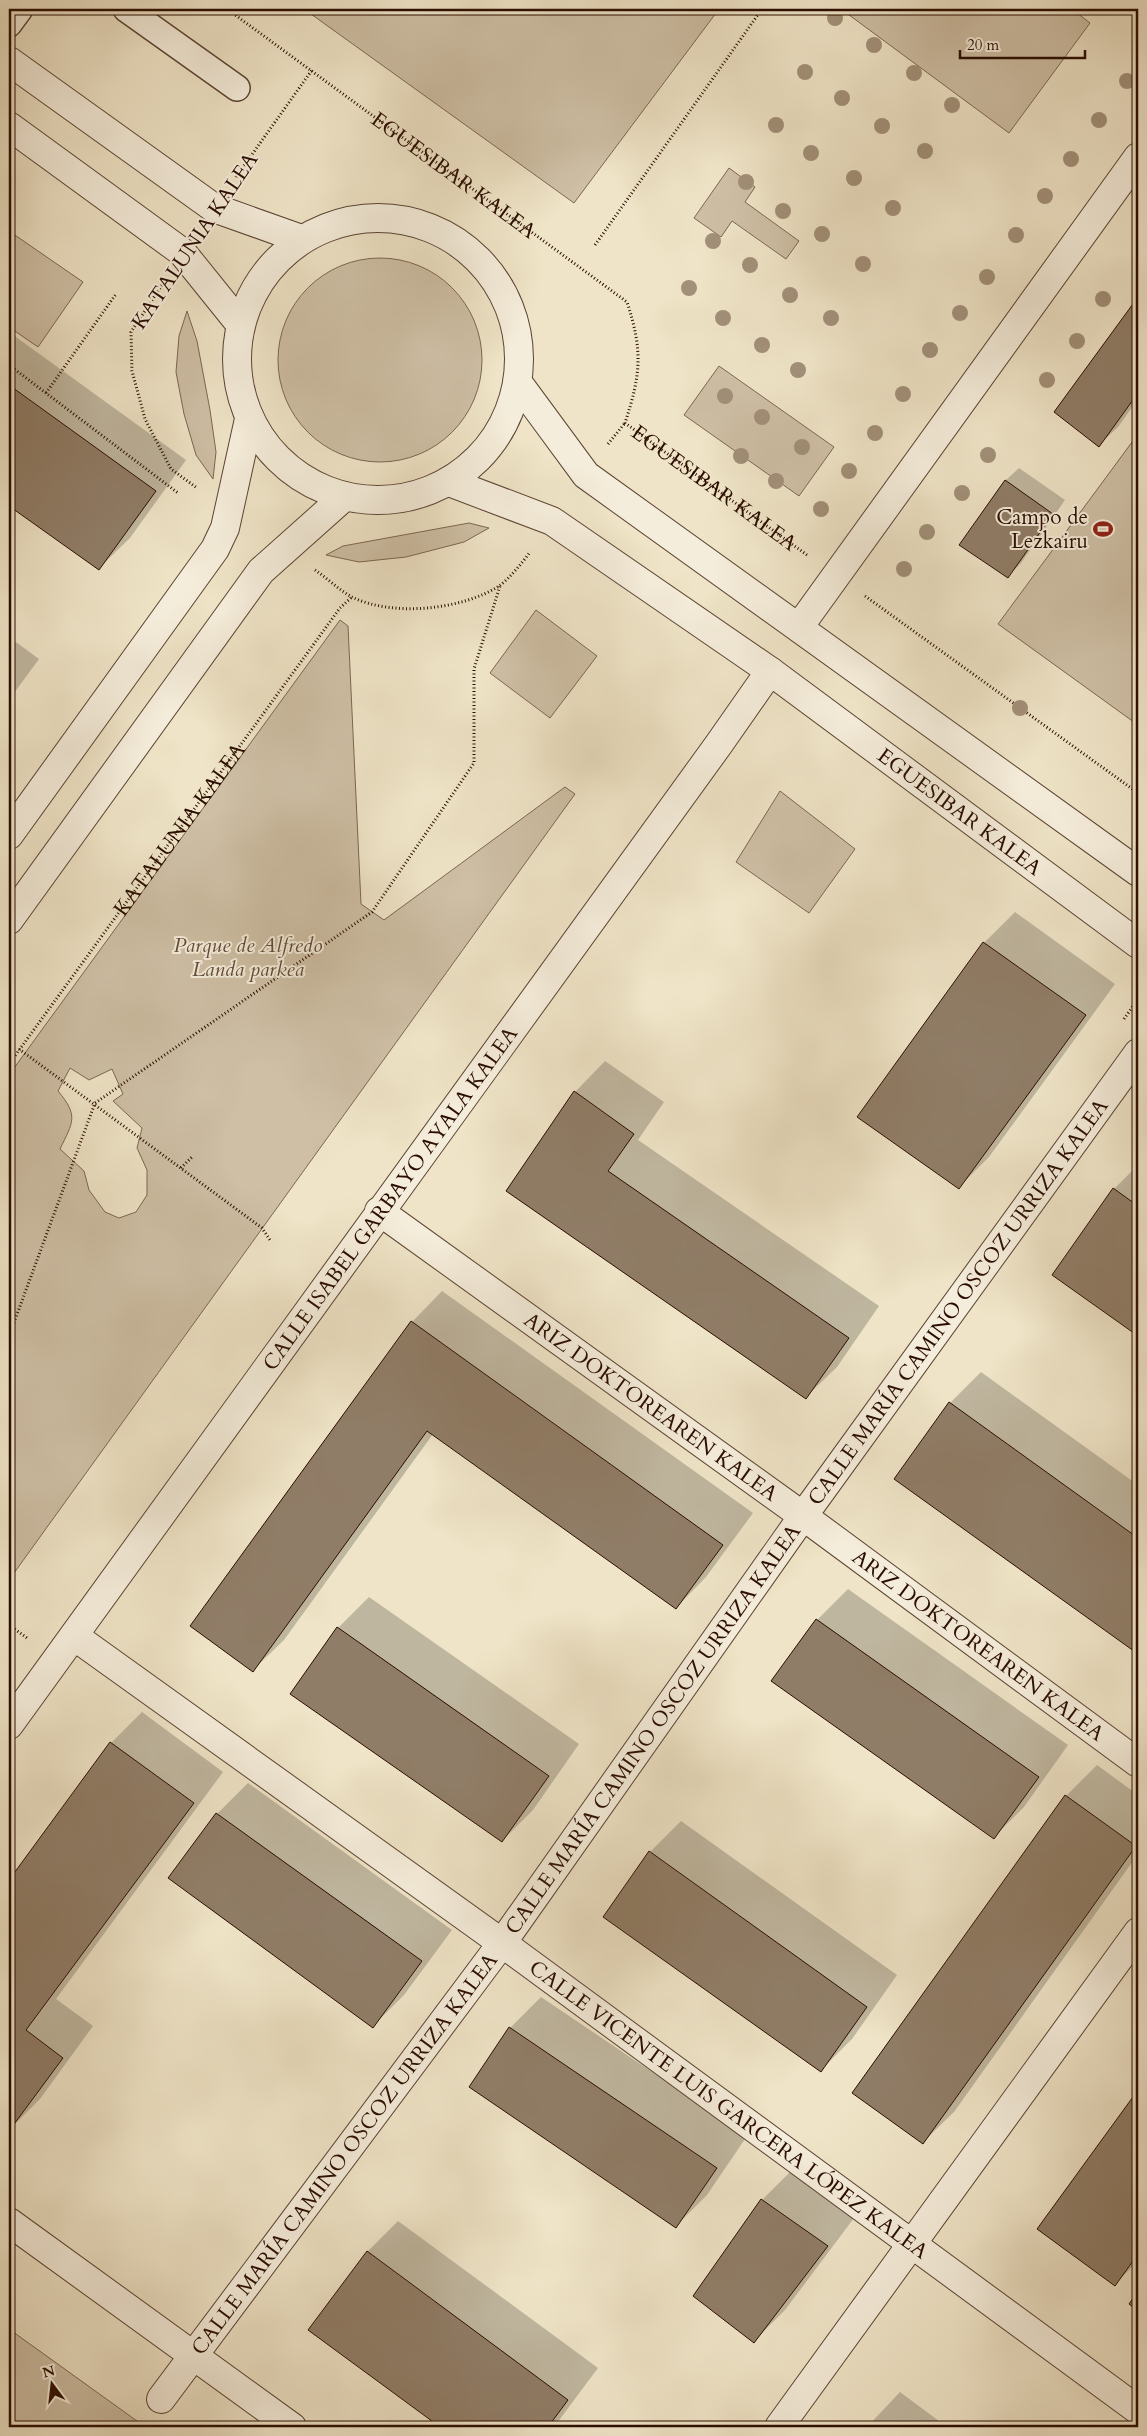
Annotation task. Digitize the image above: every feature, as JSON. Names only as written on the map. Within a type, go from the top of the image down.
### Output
[{"type":"street","points":[[9,61],[214,208],[301,239]]},
{"type":"street","points":[[9,126],[182,252],[240,324]]},
{"type":"street","points":[[799,627],[1138,158]]},
{"type":"street","points":[[391,217],[437,229],[476,255],[505,292],[519,337],[519,384],[506,423],[482,457],[449,482],[416,496],[380,501],[344,497],[305,481],[298,476],[272,454],[249,419],[236,372],[240,324],[253,291],[274,262],[301,239],[344,221],[391,217]]},
{"type":"street","points":[[519,384],[586,475],[1138,872]]},
{"type":"street","points":[[9,835],[215,549],[225,528],[249,419]]},
{"type":"street","name":"EGUESIBAR KALEA","points":[[449,482],[552,522],[770,670],[1138,944]]},
{"type":"street","points":[[9,920],[261,571],[344,497]]},
{"type":"street","name":"CALLE ISABEL GARBAYO AYALA KALEA","points":[[9,1725],[714,752],[770,670]]},
{"type":"street","name":"CALLE MARÍA CAMINO OSCOZ URRIZA KALEA","points":[[161,2399],[502,1943],[803,1516],[1138,1053]]},
{"type":"street","name":"ARIZ DOKTOREAREN KALEA","points":[[379,1212],[803,1516],[1138,1763]]},
{"type":"street","name":"CALLE VICENTE LUIS GARCERA LÓPEZ KALEA","points":[[74,1636],[502,1943],[1138,2410]]},
{"type":"street","points":[[779,2427],[1138,1932]]},
{"type":"street","points":[[9,2222],[292,2427]]},
{"type":"lane","points":[[9,24],[20,9]]},
{"type":"lane","points":[[126,9],[237,88]]},
{"type":"path","name":"EGUESIBAR KALEA","points":[[227,9],[628,302],[636,328],[639,350],[638,379],[625,423],[1138,793]]},
{"type":"path","points":[[595,245],[762,9]]},
{"type":"path","name":"KATALUNIA KALEA","points":[[214,208],[312,70]]},
{"type":"path","name":"KATALUNIA KALEA","points":[[182,252],[131,332],[132,371],[145,419],[171,469],[229,511]]},
{"type":"path","points":[[46,393],[116,294]]},
{"type":"path","points":[[9,365],[178,493]]},
{"type":"path","points":[[586,475],[625,423]]},
{"type":"path","points":[[286,549],[352,597],[388,607],[423,608],[466,602],[500,585],[526,558],[552,522]]},
{"type":"path","points":[[9,1336],[95,1103],[372,912],[474,763],[474,669],[500,585]]},
{"type":"path","name":"KATALUNIA KALEA","points":[[9,1064],[340,608],[352,597]]},
{"type":"path","points":[[19,1049],[95,1103],[262,1228],[270,1240]]},
{"type":"path","points":[[181,1168],[192,1157]]},
{"type":"green space","points":[[304,9],[719,9],[574,203]]},
{"type":"green space","points":[[841,9],[1072,9],[1090,23],[1009,133]]},
{"type":"green space","points":[[729,168],[755,187],[745,202],[799,241],[786,259],[732,221],[721,237],[694,218]]},
{"type":"green space","points":[[9,231],[83,282],[38,347],[9,327]]},
{"type":"green space","points":[[370,258],[390,258],[419,265],[445,281],[459,295],[475,321],[481,340],[481,380],[475,399],[459,425],[445,439],[419,455],[410,458],[390,462],[370,462],[341,455],[315,439],[301,425],[285,399],[282,390],[278,370],[278,350],[285,321],[301,295],[315,281],[341,265],[350,262]]},
{"type":"green space","points":[[187,311],[197,341],[210,410],[216,452],[213,479],[196,455],[184,414],[176,372],[179,336]]},
{"type":"green space","points":[[719,366],[834,447],[799,496],[684,415]]},
{"type":"green space","name":"Campo de Lezkairu","points":[[1138,434],[1138,725],[998,624]]},
{"type":"green space","points":[[469,523],[489,528],[464,542],[406,557],[359,562],[326,555],[343,546]]},
{"type":"green space","points":[[536,610],[597,656],[550,718],[490,673]]},
{"type":"green space","name":"Parque de Alfredo Landa parkea","points":[[340,620],[348,626],[361,904],[384,920],[565,787],[575,794],[9,1580],[9,1075]],"holes":[[[70,1068],[89,1080],[112,1069],[123,1094],[113,1101],[142,1128],[137,1148],[147,1170],[147,1195],[136,1212],[119,1218],[105,1212],[89,1190],[84,1171],[60,1149],[72,1119],[69,1107],[58,1091]]]},
{"type":"green space","points":[[780,791],[855,849],[809,913],[736,862]]},
{"type":"green space","points":[[9,2329],[137,2421],[132,2427],[9,2427]]},
{"type":"building","points":[[1138,297],[1138,393],[1099,447],[1054,412]]},
{"type":"building","points":[[9,385],[156,491],[99,570],[9,506]]},
{"type":"building","points":[[1005,480],[1053,514],[1008,578],[959,545]]},
{"type":"building","points":[[983,942],[1086,1015],[959,1189],[857,1117]]},
{"type":"building","points":[[574,1091],[634,1134],[608,1171],[849,1338],[806,1399],[506,1191]]},
{"type":"building","points":[[1113,1188],[1138,1206],[1138,1336],[1052,1275]]},
{"type":"building","points":[[411,1321],[723,1545],[676,1609],[427,1431],[253,1672],[190,1626]]},
{"type":"building","points":[[949,1402],[1138,1538],[1138,1654],[894,1479]]},
{"type":"building","points":[[816,1619],[1039,1777],[994,1839],[771,1681]]},
{"type":"building","points":[[337,1627],[549,1776],[502,1842],[290,1694]]},
{"type":"building","points":[[110,1742],[194,1803],[26,2030],[63,2058],[9,2131],[9,1880]]},
{"type":"building","points":[[1065,1795],[1136,1846],[923,2144],[852,2093]]},
{"type":"building","points":[[216,1813],[422,1961],[373,2028],[168,1878]]},
{"type":"building","points":[[649,1851],[867,2007],[821,2072],[603,1917]]},
{"type":"building","points":[[509,2027],[717,2168],[676,2228],[469,2087]]},
{"type":"building","points":[[1138,2090],[1138,2254],[1115,2286],[1037,2229]]},
{"type":"building","points":[[761,2199],[828,2246],[754,2343],[693,2296]]},
{"type":"building","points":[[367,2251],[568,2400],[548,2427],[440,2427],[308,2330]]},
{"type":"building","points":[[1138,2291],[1138,2311],[1129,2304]]},
{"type":"place","name":"Campo de Lezkairu","points":[[1103,529]]}]
